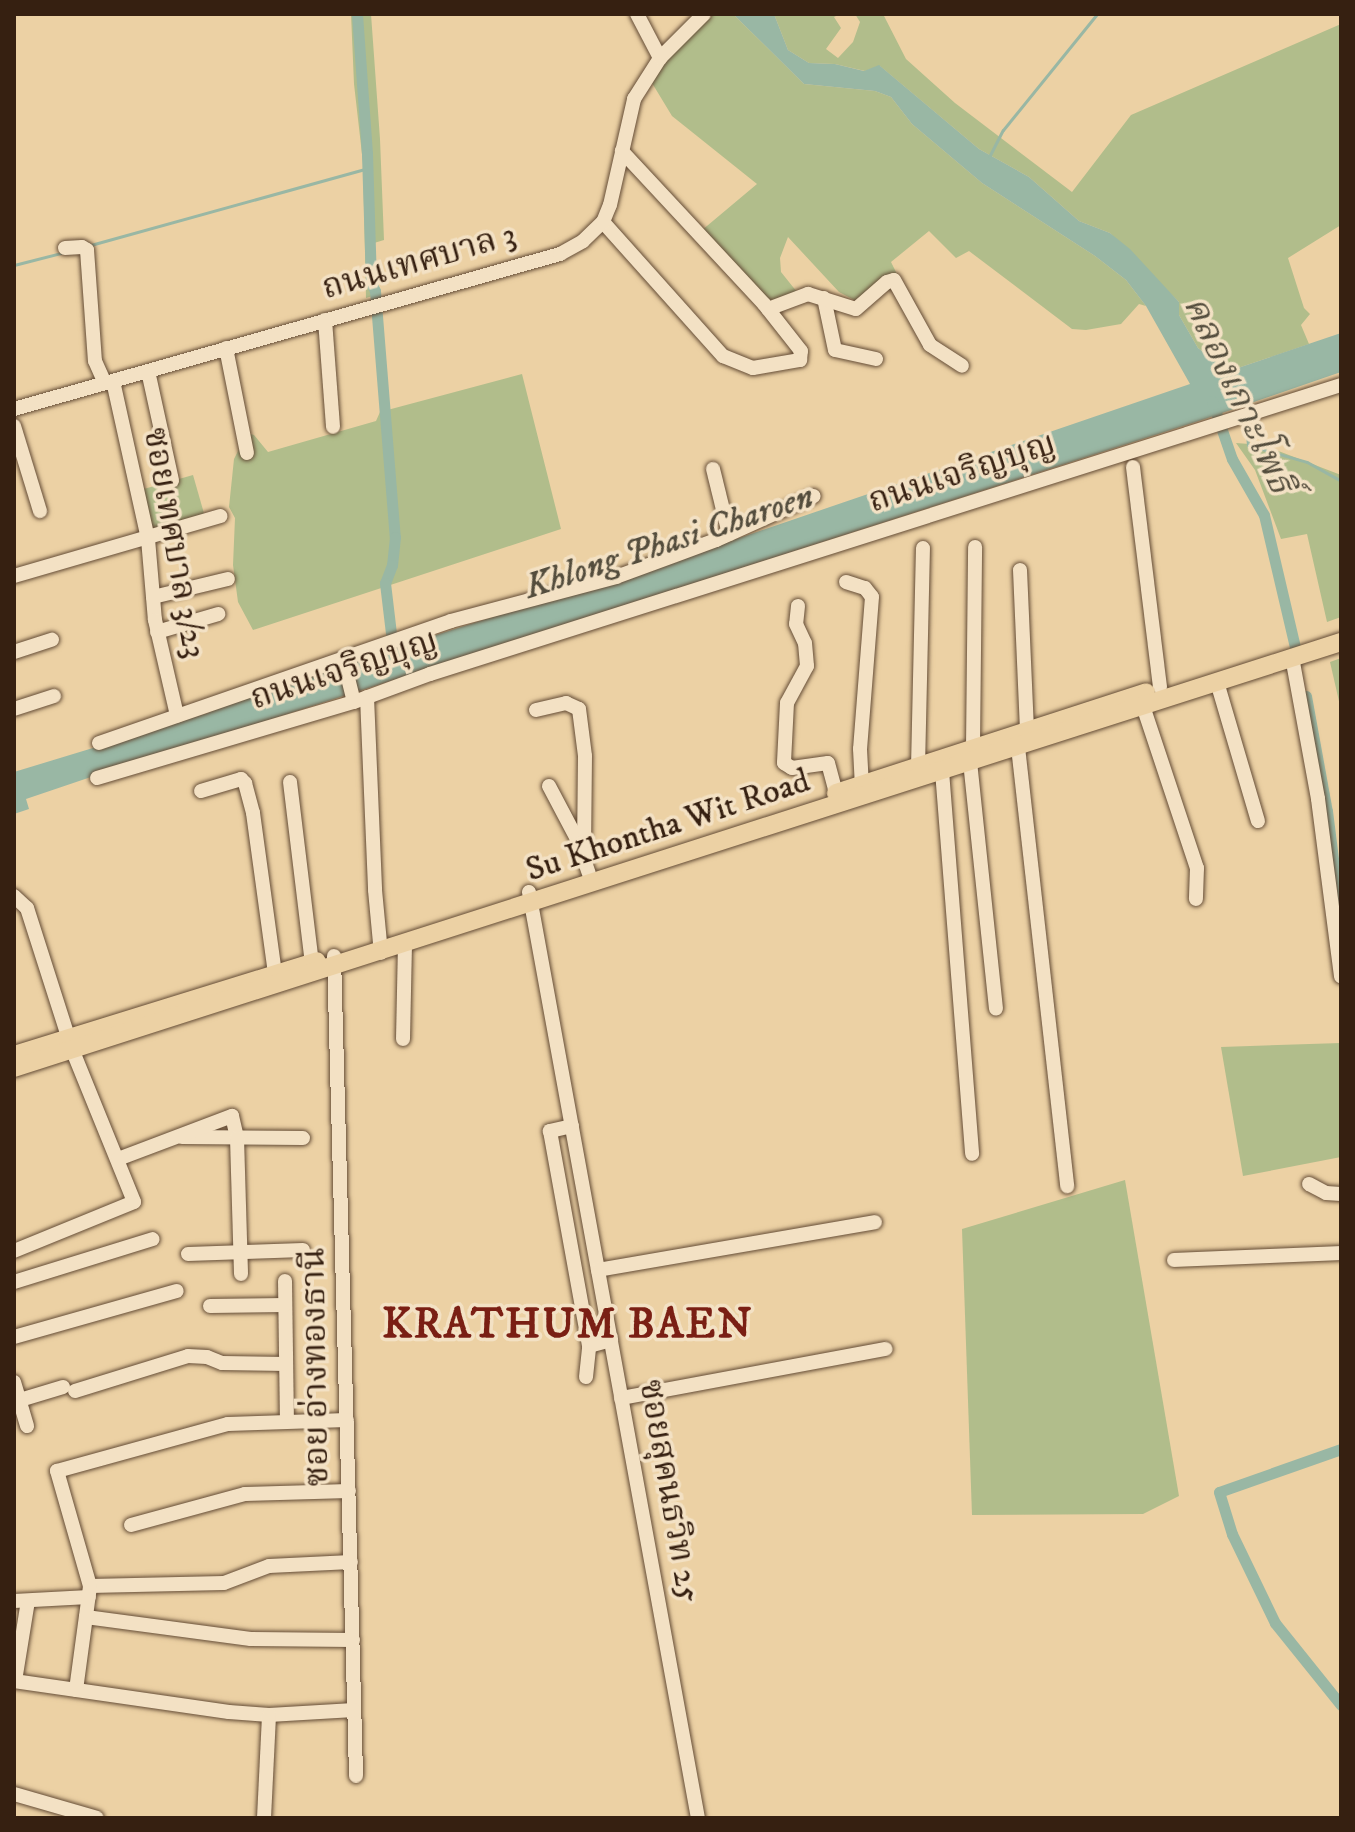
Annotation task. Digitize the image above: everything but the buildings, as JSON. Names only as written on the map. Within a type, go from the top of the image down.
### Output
[{"type":"main road","name":"Su Khontha Wit Road","points":[[381,946],[405,945],[530,898],[587,864],[970,753],[1027,729],[1341,629]]},
{"type":"main road","name":"Su Khontha Wit Road","points":[[14,1055],[70,1043],[335,962],[530,898],[942,771],[970,753],[1018,747],[1341,642]]},
{"type":"main road","name":"Su Khontha Wit Road","points":[[276,980],[312,963],[335,962]]},
{"type":"main road","name":"Su Khontha Wit Road","points":[[14,1068],[70,1043]]},
{"type":"street","points":[[637,14],[660,58]]},
{"type":"street","points":[[622,151],[768,309],[801,351],[800,360],[753,368],[733,363],[603,222],[610,205],[622,151],[634,99],[660,58],[704,14]]},
{"type":"street","name":"ถนนเทศบาล 3","points":[[14,409],[560,254],[583,241],[603,222]]},
{"type":"street","name":"ซอยเทศบาล 3/23","points":[[65,248],[82,247],[87,250],[95,361],[109,382],[148,539],[157,632],[177,715]]},
{"type":"street","points":[[768,309],[808,294],[856,309],[887,282],[894,280],[930,345],[962,366]]},
{"type":"street","points":[[824,298],[835,350],[876,359]]},
{"type":"street","points":[[325,320],[333,427]]},
{"type":"street","points":[[226,348],[247,453]]},
{"type":"street","points":[[148,371],[172,480]]},
{"type":"street","name":"ถนนเจริญบุญ","points":[[97,778],[1341,385]]},
{"type":"street","points":[[14,426],[40,511]]},
{"type":"street","points":[[1133,467],[1160,687]]},
{"type":"street","points":[[713,469],[729,534]]},
{"type":"street","points":[[99,743],[479,612],[616,577],[729,534],[814,496]]},
{"type":"street","points":[[14,576],[220,516]]},
{"type":"street","points":[[975,547],[970,753],[996,1009]]},
{"type":"street","points":[[918,767],[923,548]]},
{"type":"street","points":[[1020,570],[1027,729]]},
{"type":"street","points":[[153,597],[228,579]]},
{"type":"street","points":[[846,582],[865,588],[872,597],[861,737],[862,785]]},
{"type":"street","points":[[798,606],[796,624],[805,643],[807,666],[787,703],[784,763],[792,768],[828,763],[836,793]]},
{"type":"street","points":[[157,632],[218,614]]},
{"type":"street","points":[[14,652],[52,640]]},
{"type":"street","points":[[1292,657],[1318,799],[1341,977]]},
{"type":"street","points":[[344,660],[358,698],[381,946]]},
{"type":"street","points":[[1217,682],[1258,821]]},
{"type":"street","points":[[14,709],[54,696]]},
{"type":"street","points":[[536,710],[566,703],[579,709],[585,756],[587,864]]},
{"type":"street","points":[[1143,706],[1197,868],[1196,899]]},
{"type":"street","points":[[1018,747],[1067,1186]]},
{"type":"street","points":[[942,771],[972,1154]]},
{"type":"street","points":[[201,791],[241,779],[245,783],[253,813],[276,980]]},
{"type":"street","points":[[290,782],[312,963]]},
{"type":"street","points":[[549,786],[587,864]]},
{"type":"street","points":[[14,896],[27,908],[70,1043],[134,1202],[14,1251]]},
{"type":"street","name":"ซอยสุคนธวิท 25","points":[[530,898],[698,1818]]},
{"type":"street","points":[[403,1039],[405,945]]},
{"type":"street","name":"ซอย อ่างทองธานี","points":[[335,962],[356,1776]]},
{"type":"street","points":[[118,1159],[230,1115],[237,1138],[241,1274]]},
{"type":"street","points":[[572,1126],[550,1131],[589,1346],[586,1377]]},
{"type":"street","points":[[174,1137],[303,1138]]},
{"type":"street","points":[[1309,1184],[1326,1193],[1341,1194]]},
{"type":"street","points":[[598,1270],[875,1222]]},
{"type":"street","points":[[14,1282],[153,1239]]},
{"type":"street","points":[[188,1254],[303,1250]]},
{"type":"street","points":[[1174,1260],[1341,1253]]},
{"type":"street","points":[[285,1281],[287,1421]]},
{"type":"street","points":[[14,1337],[177,1291]]},
{"type":"street","points":[[210,1306],[285,1305]]},
{"type":"street","points":[[589,1346],[611,1340]]},
{"type":"street","points":[[621,1398],[886,1349]]},
{"type":"street","points":[[18,1405],[188,1356],[207,1357],[222,1363],[286,1364]]},
{"type":"street","points":[[14,1382],[18,1405],[27,1426]]},
{"type":"street","points":[[76,1690],[89,1591],[57,1471],[214,1426],[347,1420]]},
{"type":"street","points":[[131,1525],[245,1494],[349,1491]]},
{"type":"street","points":[[351,1562],[269,1566],[238,1581],[224,1583],[89,1591],[21,1601],[14,1681],[269,1715],[354,1710]]},
{"type":"street","points":[[86,1617],[251,1639],[353,1640]]},
{"type":"street","points":[[264,1818],[269,1715]]},
{"type":"street","points":[[14,1794],[97,1818]]},
{"type":"green space","points":[[351,14],[371,14],[380,139],[384,240],[374,243],[379,294],[366,298],[363,163],[354,84]]},
{"type":"green space","points":[[714,14],[733,14],[804,84],[875,91],[891,97],[912,124],[982,183],[1095,256],[1126,280],[1146,306],[1139,304],[1121,324],[1086,330],[1072,329],[969,251],[956,258],[929,231],[891,262],[897,274],[858,302],[839,292],[788,237],[780,258],[781,272],[797,292],[765,314],[695,236],[757,184],[672,116],[652,83],[670,53]]},
{"type":"green space","points":[[774,14],[840,14],[834,17],[841,28],[826,49],[838,58],[853,42],[860,22],[855,14],[883,14],[906,59],[955,103],[1072,192],[1131,115],[1341,24],[1341,225],[1288,258],[1304,308],[1310,314],[1301,325],[1309,344],[1229,371],[1198,348],[1179,315],[1179,302],[1110,233],[1079,221],[1029,177],[979,149],[880,66],[865,71],[835,64],[809,63],[788,50]]},
{"type":"green space","points":[[522,374],[561,529],[253,630],[238,602],[233,565],[235,518],[229,507],[234,459],[239,449],[236,430],[254,435],[268,452],[376,421],[380,412]]},
{"type":"green space","points":[[1236,443],[1263,445],[1341,475],[1341,617],[1327,622],[1307,534],[1281,539],[1255,470]]},
{"type":"green space","points":[[193,475],[204,513],[153,528],[142,490]]},
{"type":"green space","points":[[1341,658],[1341,710],[1330,662]]},
{"type":"green space","points":[[1341,1043],[1341,1157],[1243,1176],[1221,1047]]},
{"type":"green space","points":[[1125,1180],[1179,1496],[1143,1514],[972,1515],[962,1229]]},
{"type":"water","points":[[733,14],[774,14],[788,50],[809,63],[835,64],[864,71],[879,65],[979,149],[1029,177],[1079,221],[1110,233],[1130,249],[1179,302],[1179,315],[1198,348],[1229,371],[1341,333],[1341,372],[1202,420],[88,778],[26,799],[29,809],[14,814],[14,772],[208,713],[224,702],[707,549],[1190,384],[1146,306],[1126,280],[1095,256],[982,183],[912,124],[891,97],[875,91],[804,84]]},
{"type":"waterway","points":[[357,14],[367,154],[371,283],[375,291],[395,537],[392,565],[385,583],[391,633]]},
{"type":"waterway","points":[[989,157],[1003,130],[1097,14]]},
{"type":"waterway","points":[[87,246],[368,168]]},
{"type":"waterway","points":[[14,265],[61,253]]},
{"type":"waterway","name":"คลองเกาะโพธิ์","points":[[1212,401],[1232,459],[1264,515],[1298,660]]},
{"type":"waterway","points":[[1259,423],[1247,435],[1248,445],[1307,462],[1341,481]]},
{"type":"waterway","name":"คลองเกาะโพธิ์","points":[[1306,696],[1327,811],[1341,922]]},
{"type":"waterway","name":"คลองเกาะโพธิ์","points":[[1341,1449],[1219,1492],[1232,1534],[1275,1623],[1341,1705]]},
{"type":"district","name":"KRATHUM BAEN","points":[[568,1325]]},
{"type":"water label","name":"Khlong Phasi Charoen","points":[[669,542]]}]
